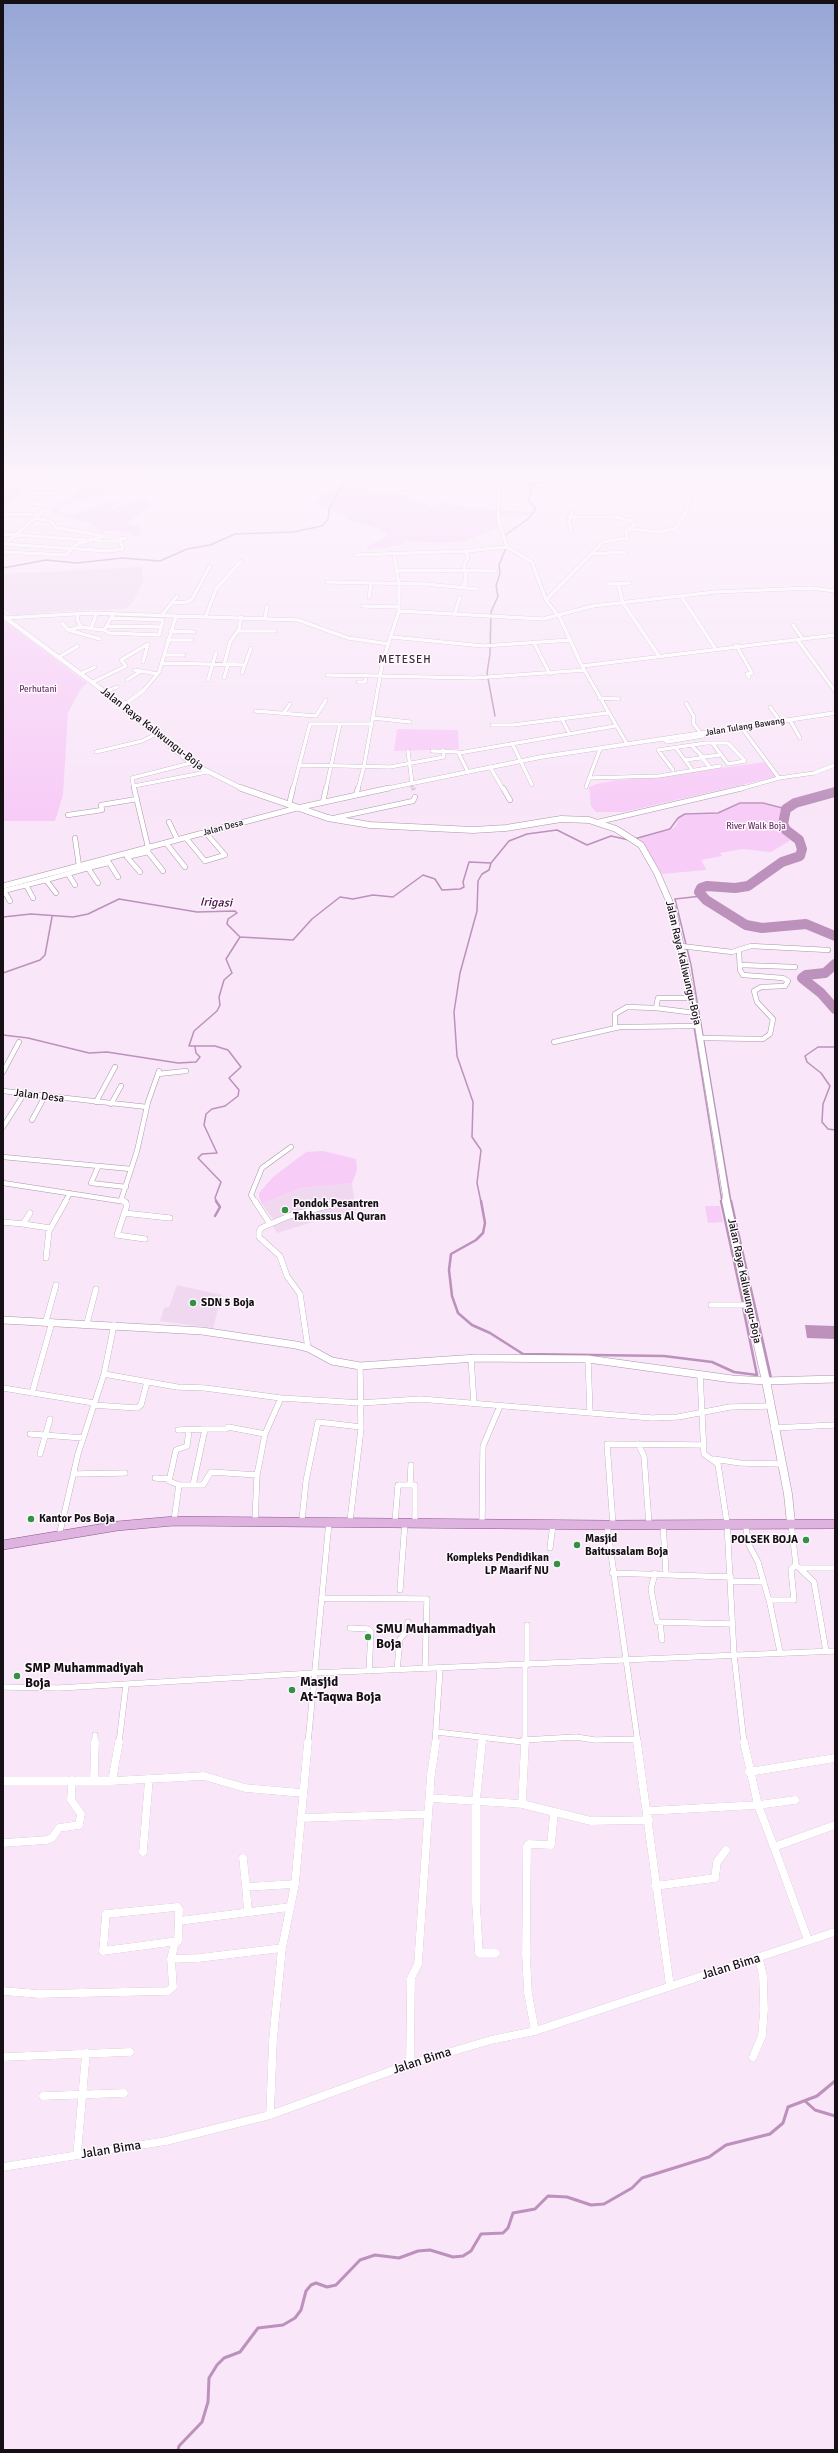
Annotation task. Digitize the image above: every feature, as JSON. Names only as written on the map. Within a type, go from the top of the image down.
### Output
[{"type":"main road","name":"Jalan Raya Kaliwungu-Boja","points":[[5,617],[105,692],[191,763],[245,790],[331,819],[370,824],[473,830],[506,828],[561,819],[598,822],[633,839],[643,849],[666,892],[673,910],[683,947],[695,1026],[703,1038],[722,1181],[766,1382],[773,1428],[788,1494],[791,1524]]},
{"type":"main road","points":[[3,1545],[148,1522],[174,1521],[302,1520],[350,1522],[610,1525],[727,1523],[835,1524]]},
{"type":"street","points":[[172,603],[187,602],[192,599],[198,587]]},
{"type":"street","points":[[206,616],[216,587]]},
{"type":"street","points":[[369,597],[370,587]]},
{"type":"street","points":[[356,795],[364,766],[380,677],[399,609],[399,587]]},
{"type":"street","points":[[466,587],[477,589]]},
{"type":"street","points":[[541,587],[546,600],[558,615],[582,666],[607,713],[626,744]]},
{"type":"street","points":[[546,600],[559,587]]},
{"type":"street","points":[[619,587],[623,603],[659,656]]},
{"type":"street","points":[[363,606],[496,617],[543,619],[593,606],[739,590],[811,588],[835,591]]},
{"type":"street","points":[[162,615],[177,596]]},
{"type":"street","points":[[681,596],[715,648]]},
{"type":"street","points":[[455,613],[460,597]]},
{"type":"street","points":[[265,618],[268,606]]},
{"type":"street","points":[[104,630],[113,613]]},
{"type":"street","points":[[5,617],[113,613],[298,620],[340,636],[389,644]]},
{"type":"street","points":[[78,615],[77,619],[81,627]]},
{"type":"street","points":[[91,628],[96,615]]},
{"type":"street","points":[[119,704],[128,702],[144,690],[157,674],[162,663],[167,640],[176,616]]},
{"type":"street","points":[[224,678],[230,642],[238,631],[241,617]]},
{"type":"street","points":[[68,630],[81,627],[104,630],[109,633],[158,637],[162,620],[110,618]]},
{"type":"street","points":[[62,624],[68,630],[100,639]]},
{"type":"street","points":[[793,625],[802,638]]},
{"type":"street","points":[[107,626],[161,627]]},
{"type":"street","points":[[170,631],[194,632]]},
{"type":"street","points":[[238,631],[275,631]]},
{"type":"street","points":[[582,666],[715,648],[835,635]]},
{"type":"street","points":[[392,637],[483,646],[570,640]]},
{"type":"street","points":[[797,639],[835,690]]},
{"type":"street","points":[[92,682],[126,666],[121,660],[151,640]]},
{"type":"street","points":[[167,640],[192,640]]},
{"type":"street","points":[[534,643],[550,674]]},
{"type":"street","points":[[143,662],[147,644]]},
{"type":"street","points":[[59,657],[78,646]]},
{"type":"street","points":[[736,646],[752,673],[747,674],[749,677]]},
{"type":"street","points":[[242,673],[251,648]]},
{"type":"street","points":[[208,680],[216,653]]},
{"type":"street","points":[[164,655],[184,655]]},
{"type":"street","points":[[162,663],[244,665]]},
{"type":"street","points":[[80,674],[95,667]]},
{"type":"street","points":[[134,670],[157,674]]},
{"type":"street","points":[[327,675],[475,678],[550,674],[585,670]]},
{"type":"street","points":[[127,680],[141,671]]},
{"type":"street","points":[[358,682],[365,682],[366,676]]},
{"type":"street","points":[[105,692],[117,686]]},
{"type":"street","points":[[599,698],[619,699]]},
{"type":"street","points":[[254,711],[306,716],[317,715],[326,700]]},
{"type":"street","points":[[665,740],[703,737],[693,723],[694,717],[686,703]]},
{"type":"street","points":[[283,714],[290,704]]},
{"type":"street","points":[[770,707],[780,721]]},
{"type":"street","points":[[492,725],[513,725],[607,713]]},
{"type":"street","name":"Jalan Tulang Bawang","points":[[468,772],[519,761],[835,713]]},
{"type":"street","points":[[289,805],[310,724],[306,716]]},
{"type":"street","points":[[373,718],[410,722]]},
{"type":"street","points":[[562,719],[567,734]]},
{"type":"street","points":[[790,720],[800,738]]},
{"type":"street","points":[[310,724],[372,724]]},
{"type":"street","points":[[323,802],[340,724]]},
{"type":"street","points":[[432,751],[453,750],[459,753],[615,726]]},
{"type":"street","points":[[742,727],[779,778]]},
{"type":"street","points":[[96,752],[142,741],[156,734]]},
{"type":"street","points":[[686,739],[709,766]]},
{"type":"street","points":[[665,740],[691,768]]},
{"type":"street","points":[[512,743],[519,761],[532,785]]},
{"type":"street","points":[[673,770],[658,751],[692,745],[713,744],[732,744],[745,761],[728,764],[713,744]]},
{"type":"street","points":[[586,787],[600,749]]},
{"type":"street","points":[[300,765],[364,766],[410,764],[445,757],[443,750]]},
{"type":"street","points":[[408,751],[412,783]]},
{"type":"street","points":[[459,753],[468,772]]},
{"type":"street","points":[[685,760],[720,754]]},
{"type":"street","points":[[163,871],[148,848],[132,780],[134,776],[191,763]]},
{"type":"street","points":[[598,822],[713,796],[779,778],[814,773],[835,765]]},
{"type":"street","points":[[589,778],[647,777],[720,766]]},
{"type":"street","points":[[490,767],[510,800]]},
{"type":"street","points":[[134,786],[207,772]]},
{"type":"street","name":"Jalan Desa","points":[[3,889],[177,839],[186,838],[298,808],[468,772]]},
{"type":"street","points":[[331,819],[413,801],[415,796]]},
{"type":"street","points":[[68,815],[102,810],[101,805],[137,799]]},
{"type":"street","points":[[169,822],[177,839]]},
{"type":"street","points":[[186,838],[205,861],[225,855],[205,832]]},
{"type":"street","points":[[75,838],[79,866]]},
{"type":"street","points":[[166,843],[185,867]]},
{"type":"street","points":[[140,872],[128,857],[148,848]]},
{"type":"street","points":[[10,901],[3,889],[26,885],[68,874],[108,860],[118,877]]},
{"type":"street","points":[[88,868],[98,883]]},
{"type":"street","points":[[68,874],[75,885]]},
{"type":"street","points":[[46,880],[56,893]]},
{"type":"street","points":[[26,885],[33,898]]},
{"type":"street","points":[[683,947],[739,951],[751,946],[828,950]]},
{"type":"street","points":[[703,1038],[763,1039],[770,1034],[773,1019],[757,1002],[754,991],[761,987],[786,986],[788,982],[783,978],[743,975],[740,965],[739,951]]},
{"type":"street","points":[[740,965],[794,967]]},
{"type":"street","points":[[656,1008],[658,998],[690,998]]},
{"type":"street","points":[[615,1027],[615,1014],[626,1007],[656,1008],[693,1013]]},
{"type":"street","points":[[554,1042],[615,1027],[695,1026]]},
{"type":"street","points":[[3,1072],[19,1042]]},
{"type":"street","points":[[96,1102],[115,1066]]},
{"type":"street","points":[[121,1200],[126,1187],[147,1107],[159,1073],[186,1071]]},
{"type":"street","points":[[111,1104],[121,1086]]},
{"type":"street","name":"Jalan Desa","points":[[3,1091],[147,1107]]},
{"type":"street","points":[[3,1126],[24,1094]]},
{"type":"street","points":[[32,1120],[45,1096]]},
{"type":"street","points":[[270,1224],[251,1195],[262,1168],[291,1147]]},
{"type":"street","points":[[3,1157],[131,1169]]},
{"type":"street","points":[[98,1167],[91,1183],[126,1187]]},
{"type":"street","points":[[3,1183],[128,1202],[117,1235],[145,1239]]},
{"type":"street","points":[[46,1258],[46,1242],[50,1228],[70,1193]]},
{"type":"street","points":[[308,1348],[300,1294],[287,1276],[280,1256],[259,1237],[261,1228],[270,1224],[289,1216],[331,1205]]},
{"type":"street","points":[[23,1224],[30,1213]]},
{"type":"street","points":[[124,1213],[170,1218]]},
{"type":"street","points":[[3,1222],[50,1228]]},
{"type":"street","points":[[32,1392],[49,1322],[56,1285]]},
{"type":"street","points":[[87,1323],[96,1289]]},
{"type":"street","points":[[711,1305],[749,1305]]},
{"type":"street","points":[[3,1320],[87,1323],[202,1331],[308,1348],[332,1361],[360,1366],[471,1358],[588,1359],[766,1382],[835,1379]]},
{"type":"street","points":[[59,1536],[83,1438],[104,1374],[114,1325]]},
{"type":"street","points":[[471,1358],[474,1404]]},
{"type":"street","points":[[588,1359],[590,1412]]},
{"type":"street","points":[[350,1522],[361,1426],[360,1366]]},
{"type":"street","points":[[104,1374],[178,1387],[205,1388],[281,1398],[361,1403],[420,1399],[659,1418],[678,1417],[730,1407],[769,1406]]},
{"type":"street","points":[[700,1374],[705,1456],[740,1463],[781,1464]]},
{"type":"street","points":[[3,1388],[94,1404],[137,1408],[141,1405],[147,1382]]},
{"type":"street","points":[[255,1521],[257,1475],[265,1434],[281,1398]]},
{"type":"street","points":[[482,1524],[483,1446],[500,1406]]},
{"type":"street","points":[[40,1454],[50,1419]]},
{"type":"street","points":[[302,1520],[306,1481],[318,1422],[361,1426]]},
{"type":"street","points":[[773,1428],[835,1425]]},
{"type":"street","points":[[178,1430],[226,1429],[228,1427],[265,1434]]},
{"type":"street","points":[[193,1485],[205,1429]]},
{"type":"street","points":[[189,1430],[187,1446],[176,1449],[169,1481],[179,1485],[204,1485],[211,1472],[257,1475]]},
{"type":"street","points":[[30,1434],[83,1438]]},
{"type":"street","points":[[638,1444],[644,1457],[649,1524]]},
{"type":"street","points":[[670,1986],[654,1886],[647,1811],[612,1573],[607,1445],[704,1444]]},
{"type":"street","points":[[712,1458],[718,1464],[727,1523],[734,1655],[741,1728],[758,1805],[808,1940]]},
{"type":"street","points":[[410,1485],[411,1465]]},
{"type":"street","points":[[74,1474],[125,1473]]},
{"type":"street","points":[[155,1478],[169,1478]]},
{"type":"street","points":[[174,1521],[179,1485]]},
{"type":"street","points":[[400,1590],[405,1522],[416,1486],[398,1485],[405,1522]]},
{"type":"street","points":[[270,2115],[273,2040],[282,1948],[295,1884],[302,1793],[329,1521]]},
{"type":"street","points":[[744,1523],[748,1544],[758,1562],[764,1582],[780,1652]]},
{"type":"street","points":[[550,1548],[553,1524]]},
{"type":"street","points":[[663,1524],[666,1574]]},
{"type":"street","points":[[791,1524],[798,1567],[814,1582],[826,1651]]},
{"type":"street","points":[[769,1600],[794,1600],[791,1569],[798,1567],[835,1568]]},
{"type":"street","points":[[612,1573],[666,1574],[764,1582]]},
{"type":"street","points":[[654,1574],[651,1589],[655,1620],[660,1623],[733,1624]]},
{"type":"street","points":[[321,1598],[427,1599],[425,1669]]},
{"type":"street","points":[[397,1670],[400,1639],[406,1632],[408,1622]]},
{"type":"street","points":[[660,1623],[662,1640]]},
{"type":"street","points":[[522,1804],[523,1741],[526,1711],[527,1625]]},
{"type":"street","points":[[350,1628],[368,1629],[372,1632],[369,1671]]},
{"type":"street","points":[[3,1687],[126,1685],[314,1673],[440,1669],[780,1652],[835,1651]]},
{"type":"street","points":[[410,2064],[411,1978],[418,1964],[428,1814],[437,1732],[440,1669]]},
{"type":"street","points":[[112,1781],[123,1719],[126,1685]]},
{"type":"street","points":[[437,1732],[523,1741],[576,1737],[595,1740],[637,1740]]},
{"type":"street","points":[[94,1780],[95,1735]]},
{"type":"street","points":[[482,1737],[476,1800],[476,1879],[479,1953],[496,1953]]},
{"type":"street","points":[[750,1772],[835,1758]]},
{"type":"street","points":[[3,1781],[112,1781],[204,1776],[245,1788],[302,1793]]},
{"type":"street","points":[[143,1852],[149,1779]]},
{"type":"street","points":[[3,1843],[47,1840],[52,1838],[59,1828],[79,1825],[81,1814],[71,1800],[72,1780]]},
{"type":"street","points":[[430,1798],[522,1804],[554,1813],[591,1820],[648,1820]]},
{"type":"street","points":[[647,1811],[758,1805],[796,1800]]},
{"type":"street","points":[[535,2031],[528,1993],[526,1955],[527,1846],[529,1844],[551,1845],[554,1813]]},
{"type":"street","points":[[301,1818],[428,1814]]},
{"type":"street","points":[[774,1847],[835,1825]]},
{"type":"street","points":[[654,1886],[716,1877],[717,1862],[726,1850]]},
{"type":"street","points":[[243,1858],[248,1912]]},
{"type":"street","points":[[246,1887],[295,1884]]},
{"type":"street","points":[[3,1991],[39,1994],[168,1991],[173,1986],[171,1959],[175,1942],[179,1939],[179,1909],[176,1907],[104,1915],[104,1952],[175,1942]]},
{"type":"street","points":[[179,1921],[290,1907]]},
{"type":"street","name":"Jalan Bima","points":[[3,2167],[166,2141],[270,2115],[410,2064],[491,2040],[535,2031],[670,1986],[758,1959],[808,1940],[835,1932]]},
{"type":"street","points":[[171,1959],[199,1958],[282,1948]]},
{"type":"street","points":[[753,2057],[762,2036],[764,2010],[763,1976],[758,1959]]},
{"type":"street","points":[[3,2058],[130,2052]]},
{"type":"street","points":[[77,2155],[86,2053]]},
{"type":"street","points":[[43,2096],[124,2093]]},
{"type":"shaded area","points":[[3,587],[140,587],[133,602],[125,609],[64,611],[14,616],[3,609]]},
{"type":"shaded area","points":[[352,1183],[356,1214],[333,1216],[277,1233],[272,1225],[273,1219],[262,1204],[300,1188]]},
{"type":"shaded area","points":[[177,1285],[222,1295],[213,1328],[160,1321],[164,1308],[169,1307]]},
{"type":"shaded area","points":[[805,1325],[835,1326],[835,1339],[807,1338]]},
{"type":"green space","name":"Perhutani","points":[[3,620],[87,683],[80,690],[68,713],[63,795],[55,821],[3,821]]},
{"type":"green space","points":[[397,729],[458,730],[459,749],[394,751]]},
{"type":"green space","points":[[765,762],[776,777],[624,812],[596,812],[591,806],[589,787],[597,784],[616,780],[649,778]]},
{"type":"green space","name":"River Walk Boja","points":[[740,804],[763,804],[783,809],[779,819],[780,831],[791,840],[771,852],[742,849],[720,853],[722,856],[701,860],[706,869],[705,870],[662,874],[639,838],[671,830],[676,826],[679,818],[686,815],[718,814]]},
{"type":"green space","points":[[323,1151],[356,1159],[357,1170],[352,1183],[300,1188],[262,1204],[259,1193],[273,1177],[306,1152]]},
{"type":"green space","points":[[705,1206],[720,1206],[723,1222],[708,1223]]},
{"type":"waterway","points":[[495,716],[487,673],[490,654],[491,612],[498,596],[496,587]]},
{"type":"waterway","points":[[835,792],[795,803],[786,809],[783,824],[786,830],[799,840],[802,849],[800,856],[782,862],[748,886],[735,888],[707,886],[701,888],[699,892],[706,900],[746,925],[762,928],[806,924],[835,936]]},
{"type":"waterway","points":[[634,839],[670,829],[678,818],[685,814],[718,813],[740,803],[763,803],[786,809]]},
{"type":"waterway","points":[[491,863],[509,841],[527,834],[557,830],[587,845],[611,836],[629,840]]},
{"type":"waterway","points":[[240,937],[293,940],[312,919],[340,897],[353,899],[373,895],[393,897],[423,875],[435,879],[442,890],[460,889],[464,887],[463,882],[469,862],[491,863]]},
{"type":"waterway","points":[[481,1202],[477,1183],[481,1150],[472,1137],[473,1102],[457,1056],[454,1012],[460,973],[477,911],[478,881],[482,874],[489,870],[491,863]]},
{"type":"waterway","points":[[702,896],[675,899],[691,965],[731,1202]]},
{"type":"waterway","name":"Irigasi","points":[[3,917],[31,914],[73,917],[88,914],[119,899],[197,912],[235,911],[237,913],[228,919],[227,924],[240,937]]},
{"type":"waterway","points":[[669,907],[671,916]]},
{"type":"waterway","name":"Irigasi","points":[[3,973],[40,960],[45,955],[52,917]]},
{"type":"waterway","name":"Irigasi","points":[[217,1202],[215,1198],[221,1182],[198,1158],[202,1154],[217,1153],[204,1125],[206,1114],[212,1109],[225,1106],[238,1096],[239,1090],[229,1078],[241,1067],[228,1050],[215,1046],[189,1046],[194,1031],[217,1011],[220,1005],[219,997],[224,980],[232,973],[226,959],[240,937]]},
{"type":"waterway","points":[[835,964],[825,973],[806,975],[802,978],[821,993],[835,1009]]},
{"type":"waterway","points":[[692,1014],[722,1202]]},
{"type":"waterway","name":"Irigasi","points":[[3,1035],[28,1038],[89,1053],[107,1052],[178,1063],[196,1062],[200,1057],[196,1053],[195,1047]]},
{"type":"waterway","points":[[835,1047],[818,1047],[805,1056],[807,1062],[821,1073],[830,1086],[823,1104],[822,1122],[828,1129],[835,1130]]},
{"type":"waterway","name":"Irigasi","points":[[215,1216],[220,1207],[216,1201]]},
{"type":"waterway","points":[[481,1201],[485,1223],[483,1233],[476,1240],[451,1254],[449,1270],[452,1296],[458,1313],[472,1325],[490,1333],[523,1354],[664,1356],[712,1362],[734,1372],[757,1375],[743,1307]]},
{"type":"waterway","points":[[721,1201],[743,1303]]},
{"type":"waterway","points":[[731,1201],[771,1378]]},
{"type":"waterway","points":[[178,2450],[179,2446],[202,2422],[208,2402],[209,2378],[217,2365],[224,2358],[240,2352],[258,2328],[283,2325],[295,2318],[301,2310],[306,2291],[311,2285],[316,2283],[327,2287],[336,2285],[360,2260],[375,2255],[399,2258],[418,2251],[430,2250],[453,2257],[463,2256],[471,2251],[481,2234],[503,2233],[508,2228],[513,2213],[535,2209],[548,2196],[567,2197],[591,2205],[604,2204],[632,2188],[642,2178],[709,2157],[726,2145],[770,2134],[783,2123],[788,2107],[817,2096],[835,2081]]},
{"type":"waterway","points":[[805,2101],[815,2110],[835,2116]]},
{"type":"tunnel","points":[[411,784],[413,789]]},
{"type":"place","name":"Pondok Pesantren Takhassus Al Quran","points":[[285,1210]]},
{"type":"place","name":"SDN 5 Boja","points":[[193,1303]]},
{"type":"place","name":"Kantor Pos Boja","points":[[31,1519]]},
{"type":"place","name":"POLSEK BOJA","points":[[806,1540]]},
{"type":"place","name":"Masjid Baitussalam Boja","points":[[577,1545]]},
{"type":"place","name":"Kompleks Pendidikan LP Maarif NU","points":[[557,1564]]},
{"type":"place","name":"SMU Muhammadiyah Boja","points":[[368,1637]]},
{"type":"place","name":"SMP Muhammadiyah Boja","points":[[17,1676]]},
{"type":"place","name":"Masjid At-Taqwa Boja","points":[[292,1690]]},
{"type":"district","name":"METESEH","points":[[405,660]]}]
